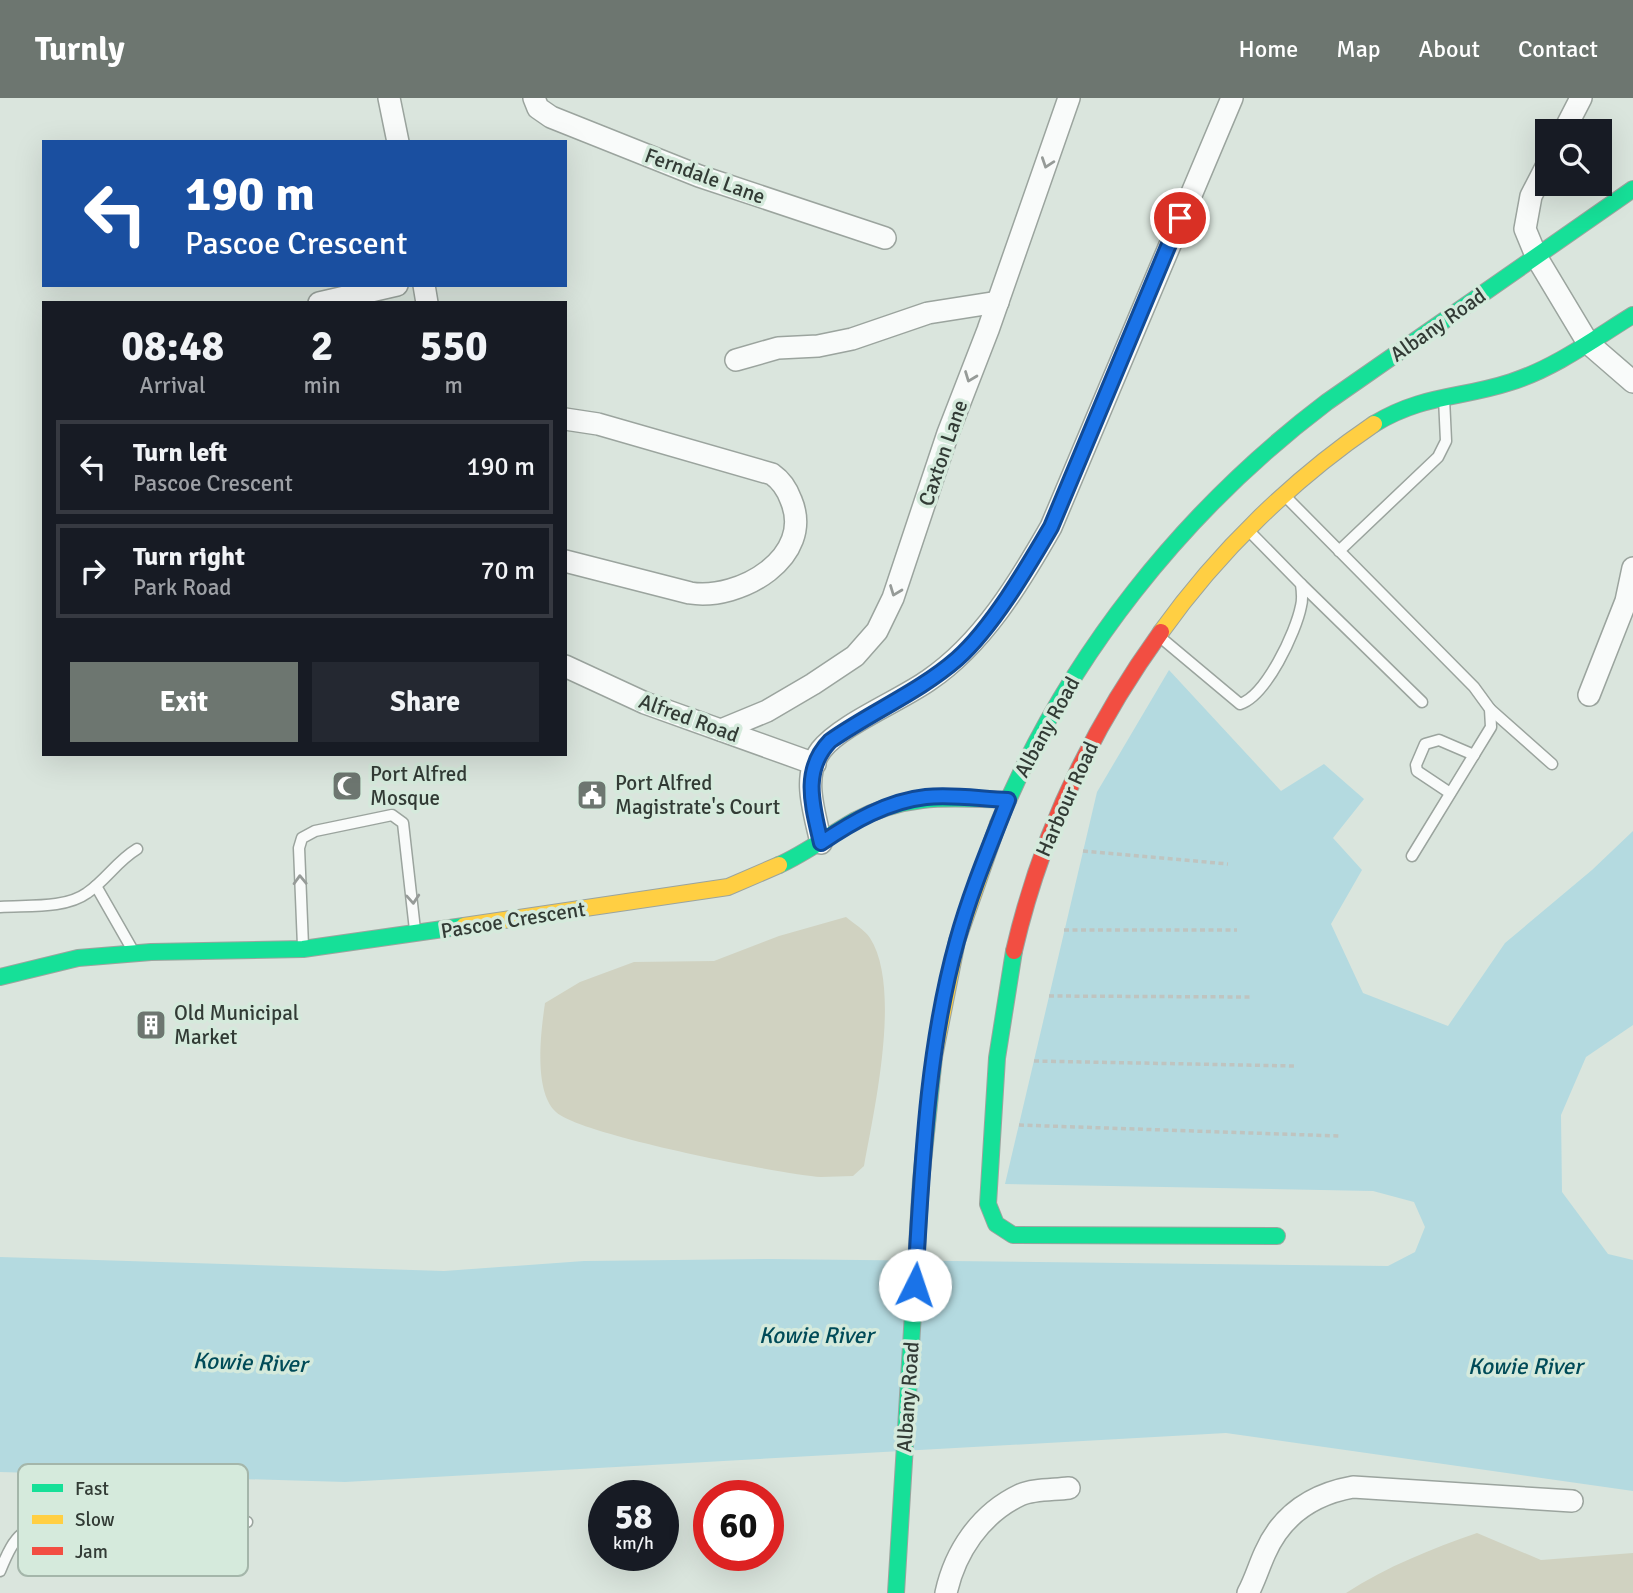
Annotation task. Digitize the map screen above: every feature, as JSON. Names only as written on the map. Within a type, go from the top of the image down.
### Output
[{"type":"street","points":[[389,98],[398,140]]},
{"type":"street","name":"Ferndale Lane","points":[[534,98],[538,108],[564,122],[699,176],[885,238]]},
{"type":"street","name":"Caxton Lane","points":[[721,730],[767,712],[813,684],[855,656],[877,631],[893,598],[948,433],[998,302],[1069,98]]},
{"type":"street","points":[[821,843],[811,792],[814,764],[830,741],[927,682],[959,657],[1025,571],[1051,527],[1233,98]]},
{"type":"street","points":[[1570,119],[1581,98]]},
{"type":"street","points":[[1535,188],[1525,229],[1537,258],[1588,343],[1633,382]]},
{"type":"street","name":"Albany Road","points":[[896,1593],[918,1230],[930,1087],[944,996],[962,923],[1008,800],[1044,726],[1091,651],[1156,567],[1214,499],[1320,407],[1633,189]]},
{"type":"street","points":[[328,301],[388,287]]},
{"type":"street","points":[[736,360],[778,348],[818,346],[852,339],[928,313],[998,302]]},
{"type":"street","name":"Harbour Road","points":[[1277,1236],[1013,1235],[998,1229],[991,1219],[989,1191],[995,1075],[1009,972],[1043,847],[1119,693],[1158,635],[1209,571],[1285,496],[1367,428],[1415,402],[1495,387],[1524,377],[1633,315]]},
{"type":"street","points":[[567,419],[598,424],[772,474],[789,493],[797,526],[789,551],[772,569],[711,594],[690,593],[567,562]]},
{"type":"street","points":[[1589,695],[1626,601],[1633,568]]},
{"type":"street","name":"Alfred Road","points":[[567,667],[645,703],[814,764]]},
{"type":"street","name":"Pascoe Crescent","points":[[0,977],[69,957],[133,951],[242,952],[303,949],[728,887],[775,868],[856,820],[907,801],[927,797],[1008,800]]},
{"type":"street","points":[[1248,1593],[1265,1552],[1275,1537],[1308,1501],[1326,1492],[1353,1487],[1572,1501]]},
{"type":"street","points":[[946,1593],[952,1567],[964,1542],[995,1513],[1026,1493],[1069,1488]]},
{"type":"lane","points":[[1339,551],[1438,457],[1446,441],[1444,395]]},
{"type":"lane","points":[[1285,496],[1474,687],[1490,709],[1552,764]]},
{"type":"lane","points":[[1248,530],[1422,702]]},
{"type":"lane","points":[[1158,635],[1240,704],[1250,701],[1279,659],[1301,607],[1301,583]]},
{"type":"lane","points":[[1412,856],[1491,727],[1490,709]]},
{"type":"lane","points":[[1450,793],[1417,771],[1416,765],[1425,744],[1439,740],[1474,755]]},
{"type":"lane","points":[[303,949],[299,848],[302,838],[315,831],[392,815],[403,823],[416,934]]},
{"type":"lane","points":[[0,907],[73,901],[96,886],[122,858],[137,849]]},
{"type":"lane","points":[[96,886],[133,951]]},
{"type":"lane","points":[[0,1572],[10,1544],[18,1536]]},
{"type":"path","points":[[1083,851],[1228,864]]},
{"type":"path","points":[[1064,930],[1237,930]]},
{"type":"path","points":[[1049,996],[1250,997]]},
{"type":"path","points":[[1034,1061],[1294,1066]]},
{"type":"path","points":[[1019,1125],[1339,1136]]},
{"type":"green space","points":[[846,917],[868,935],[879,960],[884,987],[885,1017],[879,1082],[864,1166],[853,1176],[821,1177],[799,1174],[640,1142],[573,1121],[556,1112],[549,1102],[541,1076],[540,1060],[545,1003],[580,982],[634,962],[714,961],[779,936]]},
{"type":"green space","points":[[1477,1533],[1541,1560],[1633,1553],[1633,1593],[1346,1593],[1410,1559]]},
{"type":"water","name":"Kowie River","points":[[1169,670],[1281,791],[1324,764],[1364,799],[1333,838],[1362,870],[1331,924],[1363,993],[1448,1026],[1505,943],[1592,870],[1633,831],[1633,1025],[1586,1057],[1561,1115],[1562,1192],[1608,1254],[1633,1260],[1633,1491],[1226,1433],[345,1482],[248,1479],[248,1464],[18,1464],[18,1473],[0,1472],[0,1257],[444,1271],[584,1261],[769,1259],[1388,1266],[1415,1252],[1425,1227],[1414,1202],[1373,1191],[1005,1184],[1097,792]]},
{"type":"traffic: fast","points":[[998,824],[1058,703],[1094,646],[1134,591],[1178,539],[1225,490],[1275,444],[1327,402],[1633,189]]},
{"type":"traffic: fast","points":[[1374,424],[1409,407],[1527,376],[1574,352],[1633,315]]},
{"type":"traffic: fast","points":[[779,865],[854,821],[892,806],[930,799],[1008,800]]},
{"type":"traffic: fast","points":[[0,977],[78,958],[151,952],[303,949],[464,926]]},
{"type":"traffic: fast","points":[[1014,951],[997,1058],[988,1204],[996,1224],[1013,1235],[1277,1236]]},
{"type":"traffic: fast","points":[[896,1593],[921,1181],[934,1057]]},
{"type":"traffic: slow","points":[[1161,632],[1207,573],[1258,519],[1315,468],[1374,424]]},
{"type":"traffic: slow","points":[[934,1057],[957,941],[998,824]]},
{"type":"traffic: slow","points":[[464,926],[728,887],[779,865]]},
{"type":"traffic: jam","points":[[1014,951],[1039,865],[1071,784],[1112,706],[1161,632]]},
{"type":"place","name":"Port Alfred Mosque","points":[[347,786]]},
{"type":"place","name":"Port Alfred Magistrate's Court","points":[[592,795]]},
{"type":"place","name":"Old Municipal Market","points":[[151,1025]]},
{"type":"route","points":[[915,1285],[930,1087],[944,996],[967,909],[1008,800],[927,797],[907,801],[856,820],[821,843],[810,778],[821,750],[830,741],[927,682],[959,657],[1025,571],[1051,527],[1180,218]]}]
